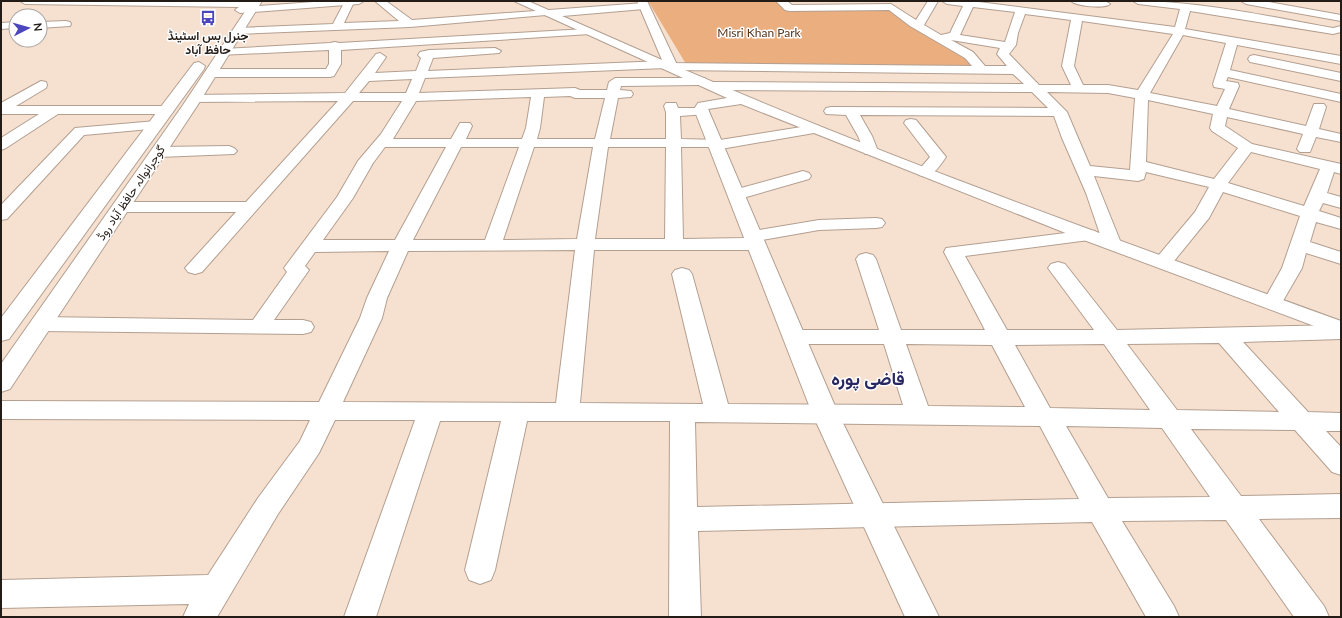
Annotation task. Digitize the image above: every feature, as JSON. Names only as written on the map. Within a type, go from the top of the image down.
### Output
[{"type":"street","points":[[25,1],[209,2],[249,5],[354,2]]},
{"type":"street","points":[[380,1],[410,24]]},
{"type":"street","points":[[519,1],[557,17],[586,32],[669,66],[742,100],[814,129],[1089,235],[1341,328]]},
{"type":"street","points":[[781,1],[789,8],[801,5],[853,4],[891,8],[918,26],[969,55],[981,69]]},
{"type":"street","points":[[918,26],[933,1]]},
{"type":"street","points":[[947,1],[970,4],[986,3],[1021,10],[1077,18],[1150,21],[1249,16],[1333,31],[1341,29]]},
{"type":"street","points":[[1076,1],[1113,9],[1150,21]]},
{"type":"street","points":[[1138,1],[1159,2],[1181,19],[1232,42],[1341,60]]},
{"type":"street","points":[[1246,1],[1341,18]]},
{"type":"street","points":[[337,27],[354,2]]},
{"type":"street","points":[[1150,21],[1159,2]]},
{"type":"street","points":[[954,37],[970,4]]},
{"type":"street","name":"گوجرانوالہ حافظ آباد روڈ","points":[[1,383],[195,98],[238,31],[249,5]]},
{"type":"street","name":"گوجرانوالہ حافظ آباد روڈ","points":[[1,334],[9,314],[249,5]]},
{"type":"street","points":[[1065,16],[1065,5],[1113,9]]},
{"type":"street","points":[[1267,19],[1277,6]]},
{"type":"street","points":[[238,31],[557,17],[645,8]]},
{"type":"street","points":[[519,24],[557,17],[645,8]]},
{"type":"street","points":[[645,8],[669,66]]},
{"type":"street","points":[[1021,10],[1009,46],[1003,51],[1003,54],[1016,70],[1060,112],[1112,243]]},
{"type":"street","points":[[1248,44],[1250,35],[1247,29],[1249,16]]},
{"type":"street","points":[[1077,18],[1068,66],[1078,89]]},
{"type":"street","points":[[1083,170],[1138,176],[1142,95],[1181,19]]},
{"type":"street","points":[[1,22],[8,22],[1,25]]},
{"type":"street","points":[[48,25],[66,24]]},
{"type":"street","points":[[1304,41],[1310,27]]},
{"type":"street","points":[[217,63],[290,54],[335,45],[586,32]]},
{"type":"street","points":[[933,34],[1009,46]]},
{"type":"street","points":[[1232,42],[1219,84],[1233,86],[1221,111],[1217,128],[1247,148],[1335,167],[1317,196],[1309,215],[1292,268],[1273,302]]},
{"type":"street","points":[[195,268],[387,56],[370,55],[368,43]]},
{"type":"street","points":[[217,63],[330,73],[335,64],[335,45]]},
{"type":"street","points":[[260,326],[299,270],[294,268],[345,198],[366,161],[410,98],[420,76],[422,55],[505,50]]},
{"type":"street","points":[[290,54],[311,59]]},
{"type":"street","points":[[1316,72],[1325,57]]},
{"type":"street","points":[[1254,59],[1341,77]]},
{"type":"street","points":[[366,78],[669,66],[1016,70]]},
{"type":"street","points":[[832,68],[842,87],[846,104],[842,111]]},
{"type":"street","points":[[893,69],[904,87],[914,117],[938,157],[925,172]]},
{"type":"street","points":[[953,69],[986,111]]},
{"type":"street","points":[[1223,72],[1341,98]]},
{"type":"street","points":[[567,412],[586,246],[601,144],[615,82],[842,87],[1108,89],[1221,111],[1341,138]]},
{"type":"street","points":[[1,110],[42,85]]},
{"type":"street","points":[[195,98],[410,98],[538,93],[575,89],[612,94],[678,94],[709,85]]},
{"type":"street","points":[[571,108],[575,89]]},
{"type":"street","points":[[492,246],[533,128],[538,93]]},
{"type":"street","points":[[82,97],[172,104]]},
{"type":"street","points":[[674,245],[674,143],[672,109],[742,100]]},
{"type":"street","points":[[1,110],[55,110],[172,104]]},
{"type":"street","points":[[699,106],[825,413],[922,617]]},
{"type":"street","points":[[1305,149],[1319,107]]},
{"type":"street","points":[[1,145],[55,110]]},
{"type":"street","points":[[842,111],[914,117],[1064,125]]},
{"type":"street","points":[[842,111],[866,136],[870,151]]},
{"type":"street","points":[[891,123],[914,117],[986,111],[1060,112]]},
{"type":"street","points":[[1,215],[80,131],[156,125]]},
{"type":"street","points":[[380,143],[460,135],[527,144],[715,144],[814,129]]},
{"type":"street","points":[[199,617],[268,506],[310,446],[371,318],[377,298],[400,247],[460,135]]},
{"type":"street","points":[[1163,262],[1203,214],[1224,175],[1247,148]]},
{"type":"street","points":[[158,152],[229,151]]},
{"type":"street","points":[[1139,165],[1219,185],[1341,224]]},
{"type":"street","points":[[736,195],[803,176]]},
{"type":"street","points":[[1317,196],[1341,203]]},
{"type":"street","points":[[121,207],[250,207]]},
{"type":"street","points":[[310,246],[400,247],[674,245],[754,240],[819,225],[876,223]]},
{"type":"street","points":[[1089,235],[953,252],[1000,338],[1163,617]]},
{"type":"street","points":[[1299,245],[1341,258]]},
{"type":"street","points":[[866,259],[919,415]]},
{"type":"street","points":[[1058,268],[1111,338],[1168,419],[1313,617]]},
{"type":"street","points":[[682,274],[718,413]]},
{"type":"street","points":[[41,324],[303,327]]},
{"type":"street","points":[[794,336],[1111,338],[1226,337],[1341,332]]},
{"type":"street","points":[[1226,337],[1341,465]]},
{"type":"street","points":[[1,410],[825,413],[1341,422]]},
{"type":"street","points":[[360,617],[430,412]]},
{"type":"street","points":[[480,570],[516,412]]},
{"type":"street","points":[[682,412],[685,617]]},
{"type":"street","points":[[684,519],[873,514],[1341,506]]},
{"type":"street","points":[[1,594],[216,589]]},
{"type":"green space","name":"Misri Khan Park","points":[[648,1],[778,1],[787,9],[889,8],[961,53],[975,67],[686,64]]},
{"type":"place","name":"جنرل بس اسٹینڈ حافظ آباد","points":[[208,18]]},
{"type":"district","name":"قاضی پورہ","points":[[868,379]]}]
